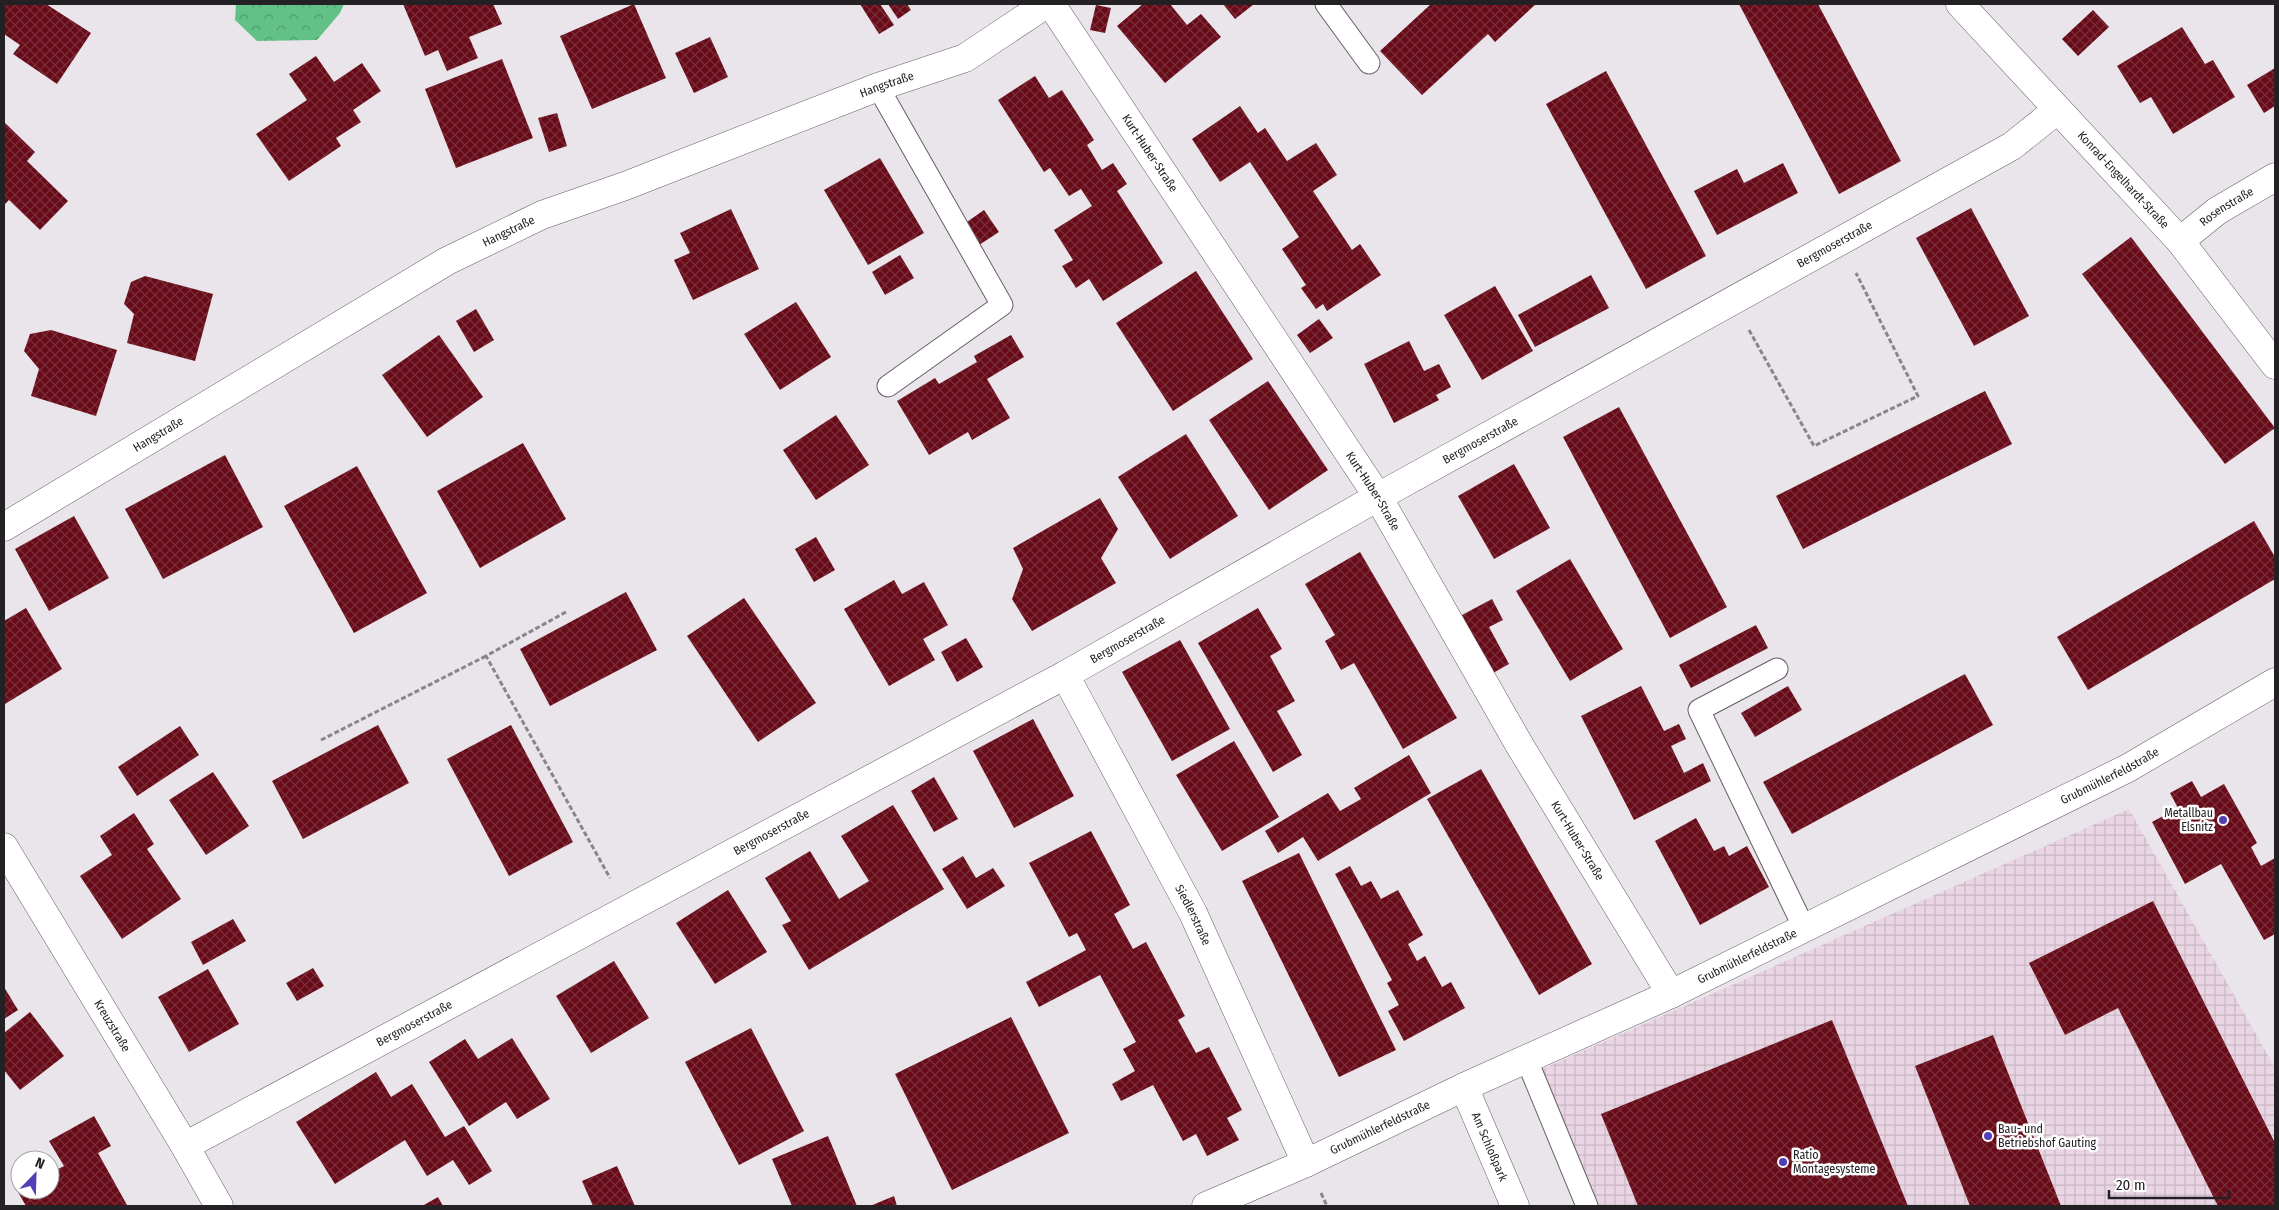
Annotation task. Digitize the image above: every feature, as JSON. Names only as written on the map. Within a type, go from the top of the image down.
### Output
[{"type":"street","name":"Hangstraße","points":[[4,527],[447,261],[542,215],[626,186],[878,87],[964,58],[1046,4]]},
{"type":"street","name":"Kurt-Huber-Straße","points":[[1051,4],[1378,497],[1520,746],[1670,994]]},
{"type":"street","name":"Konrad-Engelhardt-Straße","points":[[1960,4],[2180,241],[2275,365]]},
{"type":"street","name":"Bergmoserstraße","points":[[185,1146],[1065,675],[1378,497],[2012,146],[2058,110]]},
{"type":"street","name":"Rosenstraße","points":[[2180,241],[2217,211],[2275,177]]},
{"type":"street","name":"Siedlerstraße","points":[[1065,675],[1193,913],[1306,1163]]},
{"type":"street","name":"Grubmühlerfeldstraße","points":[[1206,1206],[1306,1163],[1526,1058],[1670,994],[2128,768],[2275,682]]},
{"type":"street","name":"Kreuzstraße","points":[[4,847],[185,1146],[218,1206]]},
{"type":"street","name":"Am Schloßpark","points":[[1464,1087],[1515,1206]]},
{"type":"lane","points":[[1326,4],[1368,62]]},
{"type":"lane","points":[[878,87],[1002,305],[888,386]]},
{"type":"lane","points":[[1778,669],[1699,710],[1804,928]]},
{"type":"lane","points":[[1526,1058],[1587,1206]]},
{"type":"path","points":[[1733,300],[1814,446],[1918,396],[1840,242]]},
{"type":"path","points":[[322,740],[486,656],[566,612]]},
{"type":"path","points":[[486,656],[611,881]]},
{"type":"shaded area","points":[[2129,809],[2275,1068],[2275,1206],[1583,1206],[1531,1074]]},
{"type":"green space","points":[[236,4],[344,4],[340,13],[317,40],[257,41],[235,20]]},
{"type":"building","points":[[4,4],[46,4],[91,33],[57,84],[13,54],[20,45],[4,34]]},
{"type":"building","points":[[403,4],[493,4],[502,24],[469,37],[478,58],[447,71],[438,50],[425,56]]},
{"type":"building","points":[[634,4],[666,78],[592,109],[560,36]]},
{"type":"building","points":[[860,4],[880,4],[894,25],[879,34]]},
{"type":"building","points":[[888,4],[907,4],[911,10],[898,19]]},
{"type":"building","points":[[1143,4],[1170,4],[1187,25],[1201,14],[1221,37],[1165,83],[1117,26]]},
{"type":"building","points":[[1223,4],[1254,4],[1235,19]]},
{"type":"building","points":[[1431,4],[1536,4],[1495,42],[1488,34],[1422,95],[1380,51]]},
{"type":"building","points":[[1739,4],[1818,4],[1901,161],[1839,194]]},
{"type":"building","points":[[1096,5],[1111,8],[1105,33],[1090,30]]},
{"type":"building","points":[[2093,10],[2109,27],[2078,56],[2062,39]]},
{"type":"building","points":[[2182,27],[2205,64],[2213,60],[2235,97],[2173,134],[2151,97],[2140,103],[2117,66]]},
{"type":"building","points":[[710,37],[728,77],[694,93],[675,53]]},
{"type":"building","points":[[316,56],[334,82],[362,63],[381,91],[353,110],[361,122],[336,138],[341,146],[289,181],[256,134],[307,100],[289,74]]},
{"type":"building","points":[[502,59],[533,138],[456,168],[425,89]]},
{"type":"building","points":[[2275,68],[2275,106],[2264,113],[2247,85]]},
{"type":"building","points":[[1606,71],[1706,256],[1646,289],[1546,104]]},
{"type":"building","points":[[1035,76],[1049,98],[1062,90],[1094,140],[1087,145],[1102,170],[1113,163],[1127,184],[1117,191],[1163,263],[1103,301],[1089,279],[1076,288],[1062,266],[1073,260],[1054,230],[1092,206],[1081,189],[1069,196],[1050,168],[1044,172],[998,100]]},
{"type":"building","points":[[1240,106],[1258,133],[1265,128],[1287,161],[1316,143],[1337,175],[1313,191],[1352,250],[1360,244],[1381,275],[1327,311],[1323,304],[1316,309],[1301,288],[1306,285],[1282,249],[1299,237],[1250,162],[1220,182],[1192,139]]},
{"type":"building","points":[[557,113],[567,146],[549,152],[538,118]]},
{"type":"building","points":[[4,122],[35,152],[27,161],[68,201],[40,230],[9,200],[4,205]]},
{"type":"building","points":[[880,158],[924,233],[868,265],[824,190]]},
{"type":"building","points":[[1783,163],[1798,193],[1717,235],[1694,191],[1737,169],[1744,183]]},
{"type":"building","points":[[1971,208],[2029,316],[1974,346],[1916,238]]},
{"type":"building","points":[[731,209],[759,269],[693,300],[674,260],[690,253],[680,233]]},
{"type":"building","points":[[984,210],[999,232],[979,245],[964,224]]},
{"type":"building","points":[[2131,237],[2275,428],[2225,464],[2082,274]]},
{"type":"building","points":[[900,255],[914,278],[885,295],[872,272]]},
{"type":"building","points":[[1196,271],[1253,359],[1173,411],[1116,323]]},
{"type":"building","points":[[1591,275],[1609,308],[1535,347],[1518,315]]},
{"type":"building","points":[[145,276],[213,294],[195,361],[127,343],[134,314],[124,304],[131,282]]},
{"type":"building","points":[[1495,286],[1533,351],[1482,380],[1444,315]]},
{"type":"building","points":[[796,302],[831,357],[780,390],[744,334]]},
{"type":"building","points":[[476,309],[494,340],[474,352],[456,321]]},
{"type":"building","points":[[1319,319],[1333,338],[1310,353],[1297,335]]},
{"type":"building","points":[[51,330],[117,350],[96,416],[31,396],[39,369],[24,351],[30,334]]},
{"type":"building","points":[[439,335],[483,397],[427,437],[382,375]]},
{"type":"building","points":[[1011,335],[1024,357],[987,379],[1010,418],[972,440],[968,432],[929,455],[897,401],[935,378],[939,384],[977,362],[974,356]]},
{"type":"building","points":[[1409,341],[1424,371],[1439,364],[1451,387],[1436,395],[1439,400],[1394,423],[1364,364]]},
{"type":"building","points":[[1268,381],[1328,470],[1269,510],[1209,420]]},
{"type":"building","points":[[1985,391],[2012,444],[1803,549],[1776,496]]},
{"type":"building","points":[[1619,407],[1727,607],[1670,638],[1563,437]]},
{"type":"building","points":[[836,415],[869,465],[816,500],[783,450]]},
{"type":"building","points":[[1186,434],[1238,516],[1170,559],[1118,477]]},
{"type":"building","points":[[523,443],[566,519],[480,568],[437,491]]},
{"type":"building","points":[[225,455],[263,527],[163,579],[125,509]]},
{"type":"building","points":[[1514,464],[1550,528],[1494,559],[1458,496]]},
{"type":"building","points":[[357,466],[427,593],[354,633],[284,506]]},
{"type":"building","points":[[1100,498],[1118,529],[1101,558],[1116,583],[1032,631],[1012,599],[1023,569],[1013,548]]},
{"type":"building","points":[[74,516],[109,578],[49,611],[15,549]]},
{"type":"building","points":[[2254,521],[2275,557],[2275,579],[2088,690],[2057,637]]},
{"type":"building","points":[[816,537],[835,570],[814,582],[795,549]]},
{"type":"building","points":[[1360,552],[1457,718],[1403,749],[1354,663],[1341,670],[1325,641],[1335,635],[1305,584]]},
{"type":"building","points":[[1570,559],[1623,649],[1570,681],[1516,591]]},
{"type":"building","points":[[894,580],[902,594],[924,582],[948,625],[923,639],[935,660],[889,686],[844,609]]},
{"type":"building","points":[[626,592],[657,650],[550,706],[520,649]]},
{"type":"building","points":[[744,598],[816,703],[758,742],[687,636]]},
{"type":"building","points":[[1492,599],[1503,620],[1489,627],[1509,664],[1493,673],[1462,615]]},
{"type":"building","points":[[26,608],[62,669],[5,704],[4,621]]},
{"type":"building","points":[[1258,608],[1282,649],[1270,656],[1295,701],[1277,711],[1302,755],[1273,772],[1198,643]]},
{"type":"building","points":[[1756,625],[1768,648],[1691,688],[1679,665]]},
{"type":"building","points":[[966,638],[983,667],[957,682],[941,652]]},
{"type":"building","points":[[1180,640],[1230,729],[1172,761],[1122,672]]},
{"type":"building","points":[[1965,674],[1993,725],[1792,834],[1763,782]]},
{"type":"building","points":[[1641,686],[1664,731],[1679,724],[1686,739],[1671,746],[1684,773],[1703,763],[1711,781],[1634,820],[1581,716]]},
{"type":"building","points":[[1788,686],[1802,710],[1755,737],[1741,713]]},
{"type":"building","points":[[1033,719],[1074,796],[1014,828],[973,751]]},
{"type":"building","points":[[378,725],[409,783],[303,839],[272,781]]},
{"type":"building","points":[[511,725],[573,842],[509,876],[447,759]]},
{"type":"building","points":[[180,726],[199,755],[137,796],[118,767]]},
{"type":"building","points":[[1234,741],[1279,817],[1222,851],[1176,775]]},
{"type":"building","points":[[1409,755],[1431,793],[1318,861],[1303,837],[1278,853],[1265,831],[1328,793],[1340,811],[1361,799],[1354,788]]},
{"type":"building","points":[[1481,769],[1592,964],[1539,995],[1427,799]]},
{"type":"building","points":[[213,772],[249,826],[206,855],[169,800]]},
{"type":"building","points":[[934,777],[958,819],[934,832],[911,791]]},
{"type":"building","points":[[2192,781],[2201,797],[2224,784],[2257,843],[2251,847],[2261,866],[2275,858],[2275,934],[2264,940],[2221,864],[2185,884],[2152,822],[2178,808],[2170,793]]},
{"type":"building","points":[[893,805],[944,889],[809,970],[782,925],[791,921],[765,878],[810,851],[839,899],[869,881],[841,836]]},
{"type":"building","points":[[134,813],[154,844],[147,849],[181,899],[122,939],[80,876],[112,855],[100,836]]},
{"type":"building","points":[[1696,818],[1714,851],[1724,846],[1729,856],[1747,846],[1769,887],[1700,925],[1655,841]]},
{"type":"building","points":[[1091,831],[1130,905],[1114,914],[1133,949],[1146,942],[1185,1016],[1178,1020],[1196,1053],[1209,1047],[1242,1110],[1227,1118],[1239,1140],[1207,1156],[1196,1134],[1183,1141],[1153,1085],[1121,1101],[1112,1084],[1135,1071],[1123,1049],[1136,1042],[1100,975],[1039,1007],[1026,982],[1086,950],[1077,933],[1069,937],[1029,863]]},
{"type":"building","points":[[1299,853],[1396,1050],[1339,1077],[1242,881]]},
{"type":"building","points":[[963,856],[976,878],[993,868],[1005,886],[967,909],[942,869]]},
{"type":"building","points":[[1350,866],[1361,886],[1371,881],[1381,899],[1398,890],[1423,935],[1408,944],[1417,961],[1425,956],[1442,987],[1451,982],[1465,1008],[1404,1041],[1388,1011],[1399,1005],[1387,983],[1392,980],[1335,874]]},
{"type":"building","points":[[728,890],[767,952],[715,984],[676,923]]},
{"type":"building","points":[[2153,901],[2275,1143],[2275,1206],[2218,1206],[2118,1008],[2065,1035],[2029,963]]},
{"type":"building","points":[[233,919],[246,941],[203,965],[191,942]]},
{"type":"building","points":[[614,961],[649,1018],[591,1053],[556,996]]},
{"type":"building","points":[[313,968],[324,986],[297,1001],[286,983]]},
{"type":"building","points":[[208,969],[239,1024],[189,1052],[158,997]]},
{"type":"building","points":[[4,987],[18,1010],[4,1019]]},
{"type":"building","points":[[30,1012],[64,1056],[20,1090],[4,1070],[4,1033]]},
{"type":"building","points":[[1011,1017],[1069,1133],[952,1190],[895,1074]]},
{"type":"building","points":[[1832,1020],[1908,1206],[1638,1206],[1601,1114]]},
{"type":"building","points":[[751,1028],[804,1131],[739,1165],[685,1062]]},
{"type":"building","name":"Bau- und Betriebshof Gauting","points":[[1993,1035],[2061,1206],[1970,1206],[1915,1066]]},
{"type":"building","points":[[512,1038],[550,1099],[517,1119],[506,1102],[469,1126],[429,1062],[465,1039],[478,1059]]},
{"type":"building","points":[[376,1072],[391,1097],[412,1084],[445,1137],[464,1126],[492,1171],[469,1185],[453,1160],[427,1176],[405,1140],[335,1184],[296,1122]]},
{"type":"building","points":[[94,1116],[111,1146],[98,1153],[127,1205],[26,1206],[23,1200],[60,1200],[60,1168],[64,1166],[60,1159],[60,1150],[54,1150],[49,1141]]},
{"type":"building","points":[[828,1136],[857,1206],[792,1206],[772,1159]]},
{"type":"building","points":[[617,1166],[635,1206],[593,1206],[582,1181]]},
{"type":"building","points":[[894,1196],[897,1206],[870,1206]]},
{"type":"building","points":[[438,1197],[443,1206],[422,1206]]},
{"type":"place","name":"Metallbau Elsnitz","points":[[2223,820]]},
{"type":"place","name":"Bau- und Betriebshof Gauting","points":[[1988,1136]]},
{"type":"place","name":"Ratio Montagesysteme","points":[[1783,1162]]}]
